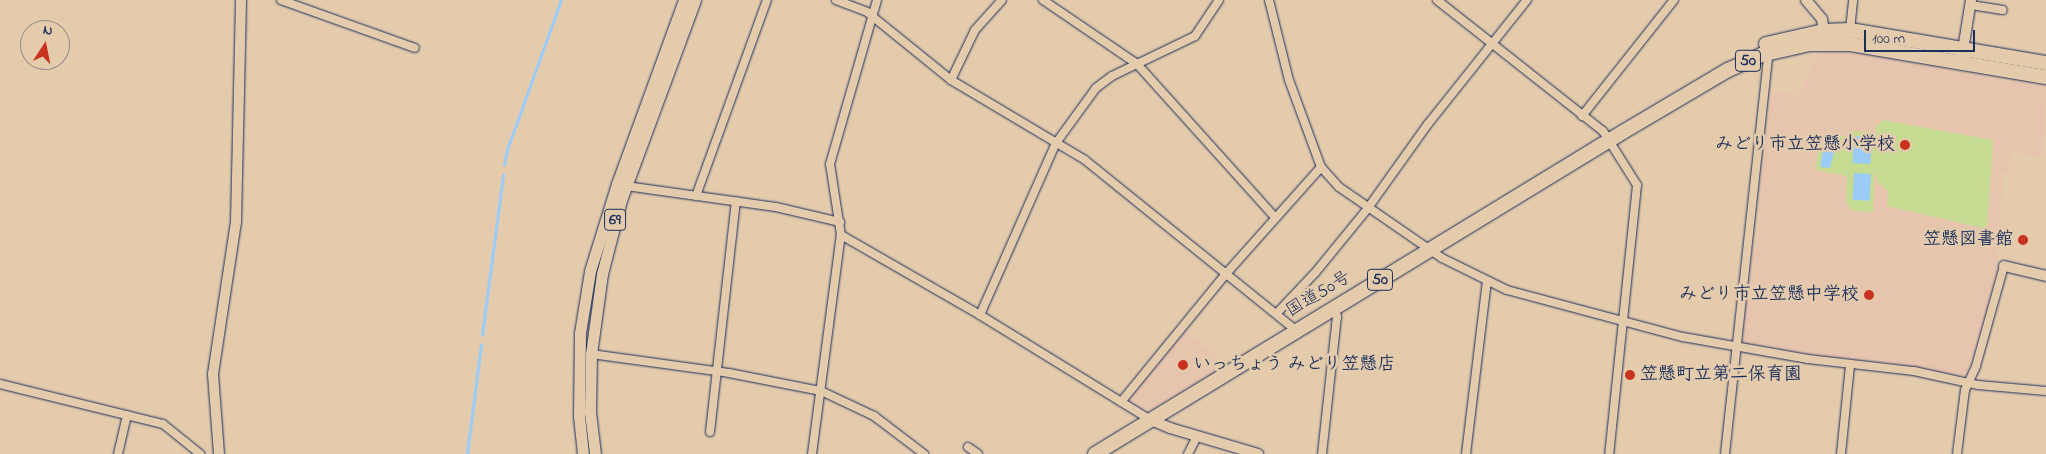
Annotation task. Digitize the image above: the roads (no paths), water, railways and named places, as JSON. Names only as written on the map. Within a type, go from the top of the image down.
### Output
[{"type":"highway","name":"50","points":[[1666,106],[1736,56],[1778,40],[1824,31],[1850,30],[2046,63]]},
{"type":"highway","name":"50","points":[[1666,106],[1735,67],[1769,52],[1810,44],[1839,44],[2046,77]]},
{"type":"highway","name":"国道50号","points":[[1095,454],[1666,106]]},
{"type":"main road","name":"69","points":[[583,454],[579,415],[580,333],[590,271],[617,184],[684,0]]},
{"type":"main road","name":"69","points":[[595,454],[590,412],[590,354],[602,274],[626,186],[695,0]]},
{"type":"street","points":[[219,454],[213,374],[236,222],[241,0]]},
{"type":"street","points":[[281,0],[415,48]]},
{"type":"street","points":[[696,196],[767,0]]},
{"type":"street","points":[[836,0],[872,16],[951,80],[1085,160],[1297,331]]},
{"type":"street","points":[[812,454],[841,235],[830,164],[877,0]]},
{"type":"street","points":[[951,80],[975,30],[1002,0]]},
{"type":"street","points":[[1043,0],[1137,64],[1275,217]]},
{"type":"street","points":[[980,315],[1056,144],[1100,84],[1195,36],[1219,0]]},
{"type":"street","points":[[1269,0],[1289,80],[1321,167],[1339,187],[1428,251],[1487,280],[1528,296],[1624,320],[1672,335],[1850,365],[1914,371],[1968,383],[2046,391]]},
{"type":"street","points":[[1437,0],[1582,116],[1609,140],[1638,190],[1609,454]]},
{"type":"street","points":[[1277,313],[1316,273],[1368,208],[1428,124],[1527,0]]},
{"type":"street","points":[[1582,116],[1674,0]]},
{"type":"street","points":[[1806,0],[1822,19],[1824,31],[1836,40],[1893,48],[1934,59]]},
{"type":"street","points":[[1850,30],[1853,0]]},
{"type":"street","points":[[2003,10],[1971,2],[1962,50],[1967,62],[2008,69],[2013,73]]},
{"type":"street","points":[[1810,44],[1824,31]]},
{"type":"street","points":[[1725,454],[1769,52]]},
{"type":"street","points":[[1121,402],[1227,273],[1321,167]]},
{"type":"street","points":[[626,186],[736,201],[840,222]]},
{"type":"street","points":[[710,432],[736,201]]},
{"type":"street","points":[[841,235],[980,315],[1151,420],[1258,454]]},
{"type":"street","points":[[1957,454],[1968,383],[1981,350],[2004,266],[2046,276]]},
{"type":"street","points":[[1466,454],[1487,280]]},
{"type":"street","points":[[1322,454],[1337,317],[1335,308]]},
{"type":"street","points":[[590,354],[716,371],[820,391],[874,416],[924,454]]},
{"type":"street","points":[[1841,454],[1850,365]]},
{"type":"street","points":[[0,384],[168,426],[200,454]]},
{"type":"street","points":[[118,454],[127,415]]},
{"type":"street","points":[[1188,454],[1197,436]]},
{"type":"street","points":[[968,447],[978,454]]},
{"type":"water","points":[[1854,136],[1872,137],[1871,164],[1853,163]]},
{"type":"water","points":[[1823,150],[1834,152],[1830,168],[1820,167]]},
{"type":"water","points":[[1854,173],[1871,174],[1870,201],[1853,200]]},
{"type":"waterway","points":[[504,165],[507,150],[561,0]]},
{"type":"waterway","points":[[482,335],[503,175]]},
{"type":"waterway","points":[[467,454],[481,345]]},
{"type":"place","name":"みどり市立笠懸小学校","points":[[1905,145]]},
{"type":"place","name":"笠懸図書館","points":[[2023,240]]},
{"type":"place","name":"みどり市立笠懸中学校","points":[[1869,295]]},
{"type":"place","name":"いっちょう みどり笠懸店","points":[[1183,365]]},
{"type":"place","name":"笠懸町立第二保育園","points":[[1630,375]]}]
